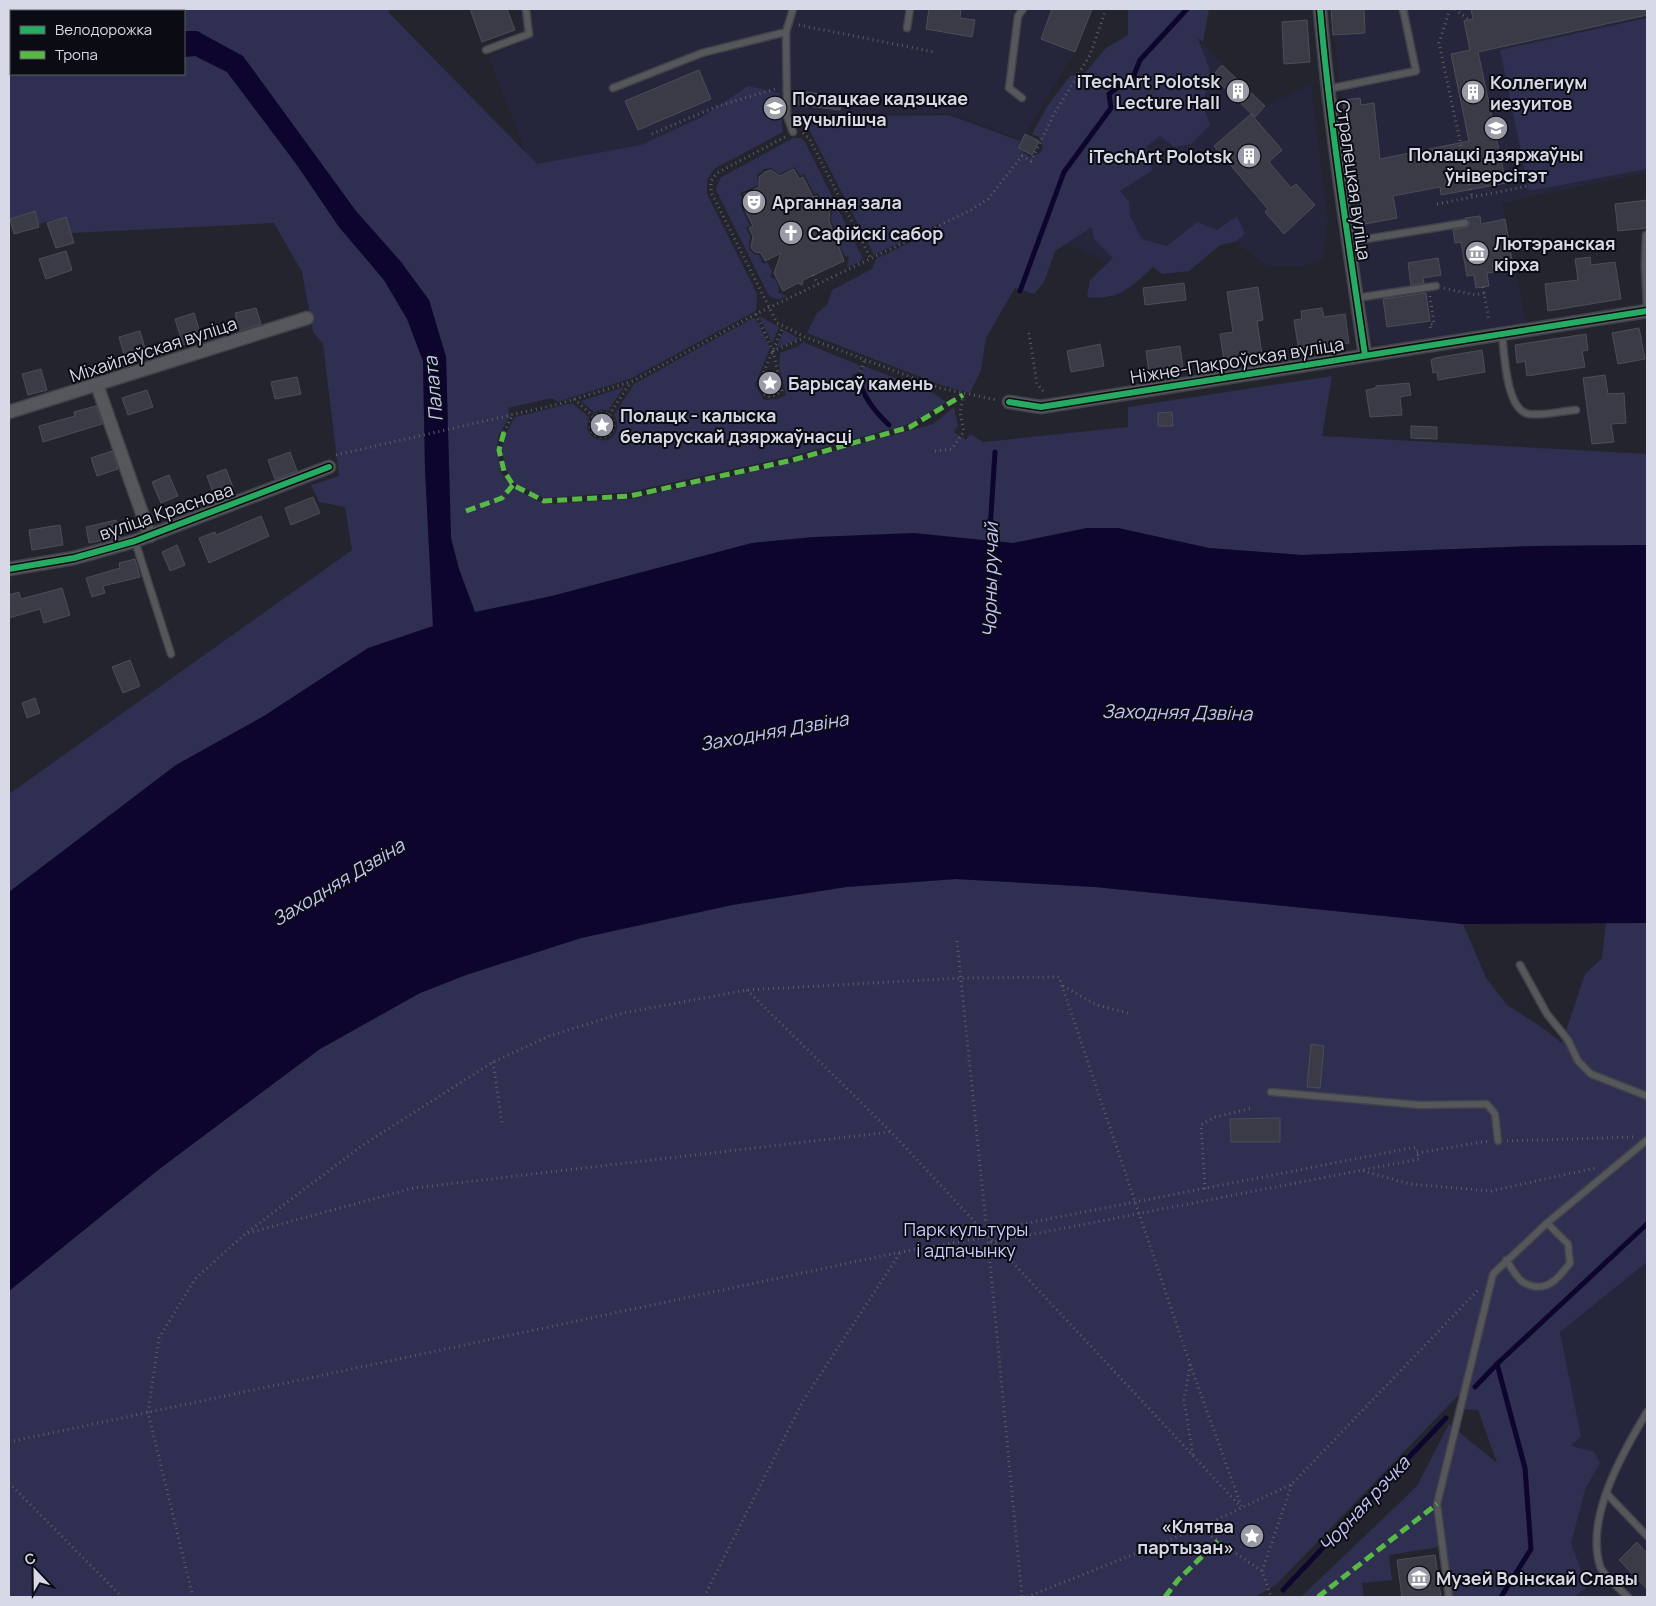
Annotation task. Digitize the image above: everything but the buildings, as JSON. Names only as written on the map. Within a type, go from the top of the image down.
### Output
[{"type":"street","name":"Стралецкая вуліца","points":[[1320,9],[1326,90],[1365,355]]},
{"type":"street","name":"Ніжне-Пакроўская вуліца","points":[[1009,402],[1042,407],[1647,311]]},
{"type":"street","name":"Міхайлаўская вуліца","points":[[9,412],[307,318]]},
{"type":"street","points":[[97,385],[150,536]]},
{"type":"street","name":"вуліца Краснова","points":[[9,569],[74,558],[150,536],[328,462]]},
{"type":"lane","points":[[486,50],[529,34],[526,9]]},
{"type":"lane","points":[[793,132],[787,116],[786,32],[794,9]]},
{"type":"lane","points":[[906,28],[910,9]]},
{"type":"lane","points":[[1022,98],[1009,88],[1018,16],[1023,9]]},
{"type":"lane","points":[[1326,90],[1416,71],[1403,9]]},
{"type":"lane","points":[[613,88],[702,53],[786,32]]},
{"type":"lane","points":[[1347,242],[1465,223]]},
{"type":"lane","points":[[1646,235],[1647,307]]},
{"type":"lane","points":[[1356,298],[1436,286]]},
{"type":"lane","points":[[1502,333],[1511,396],[1518,410],[1528,414],[1576,410]]},
{"type":"lane","points":[[135,541],[171,654]]},
{"type":"lane","points":[[1520,966],[1546,1014],[1568,1040],[1578,1061],[1591,1074],[1647,1096]]},
{"type":"lane","points":[[1271,1092],[1420,1105],[1487,1104],[1496,1114],[1498,1141]]},
{"type":"lane","points":[[1449,1597],[1437,1504],[1493,1274],[1547,1223],[1647,1140]]},
{"type":"lane","points":[[1506,1260],[1522,1281],[1538,1288],[1557,1281],[1570,1263],[1568,1244],[1547,1223]]},
{"type":"lane","points":[[1628,1597],[1600,1567],[1596,1530],[1624,1449],[1647,1412]]},
{"type":"lane","points":[[1607,1494],[1647,1536]]},
{"type":"path","points":[[328,462],[363,449],[574,399],[631,381],[769,307],[971,210],[988,199],[1022,156],[1032,160],[1053,116],[1090,55],[1106,9]]},
{"type":"path","points":[[1450,9],[1439,43],[1472,197]]},
{"type":"path","points":[[1455,9],[1469,20]]},
{"type":"path","points":[[788,23],[934,52]]},
{"type":"path","points":[[652,134],[715,107],[786,85]]},
{"type":"path","points":[[871,259],[809,138],[803,133],[793,132],[717,174],[711,181],[712,192],[777,323],[805,337],[963,395],[1009,402]]},
{"type":"path","points":[[1437,204],[1528,186]]},
{"type":"path","points":[[813,275],[818,284]]},
{"type":"path","points":[[1436,286],[1475,295],[1484,293]]},
{"type":"path","points":[[1483,287],[1490,321]]},
{"type":"path","points":[[1428,288],[1434,324],[1430,324],[1431,330]]},
{"type":"path","points":[[756,314],[773,351],[782,391],[771,397],[764,394],[759,383],[773,351],[783,327]]},
{"type":"path","points":[[1029,333],[1037,384],[1048,395]]},
{"type":"path","points":[[773,351],[805,337]]},
{"type":"path","points":[[858,376],[865,360]]},
{"type":"path","points":[[609,415],[631,381]]},
{"type":"path","points":[[935,451],[952,449],[964,431],[960,413],[963,395]]},
{"type":"path","points":[[574,399],[593,416]]},
{"type":"path","points":[[604,413],[609,415],[614,424],[614,429],[606,437],[601,437],[592,432],[590,421],[593,416],[604,413]]},
{"type":"path","points":[[504,432],[512,414]]},
{"type":"path","points":[[957,941],[1022,1597]]},
{"type":"path","points":[[193,1597],[148,1412],[159,1338],[194,1279],[245,1234],[363,1145],[494,1062],[549,1036],[623,1013],[747,990],[961,978],[1059,976],[1190,1364],[1242,1508]]},
{"type":"path","points":[[1063,986],[1097,1005],[1128,1013]]},
{"type":"path","points":[[747,990],[891,1132],[1242,1508]]},
{"type":"path","points":[[494,1062],[502,1123]]},
{"type":"path","points":[[1205,1189],[1201,1124],[1215,1116],[1253,1108]]},
{"type":"path","points":[[245,1234],[414,1188],[891,1132]]},
{"type":"path","points":[[1417,1153],[1498,1141],[1637,1137]]},
{"type":"path","points":[[987,1231],[1416,1147],[1418,1159],[988,1243]]},
{"type":"path","points":[[1360,1170],[1410,1184],[1491,1191],[1617,1164]]},
{"type":"path","points":[[9,1442],[901,1252],[987,1237]]},
{"type":"path","points":[[704,1597],[803,1401],[901,1252]]},
{"type":"path","points":[[1027,1597],[1199,1528],[1292,1484],[1493,1274]]},
{"type":"path","points":[[1190,1364],[1184,1400],[1193,1456]]},
{"type":"path","points":[[9,1483],[122,1597]]},
{"type":"path","points":[[1262,1571],[1292,1484]]},
{"type":"path","points":[[1199,1528],[1262,1571],[1271,1597]]},
{"type":"shaded area","name":"Полацкае кадэцкае вучылішча","points":[[520,9],[1092,9],[1075,52],[1022,140],[949,113],[746,115],[544,199],[488,56],[523,42]]},
{"type":"shaded area","name":"Полацкі дзяржаўны ўніверсітэт","points":[[1331,9],[1600,9],[1604,25],[1647,15],[1647,173],[1502,203],[1526,322],[1382,345],[1374,342],[1370,337],[1353,231],[1361,230],[1348,155]]},
{"type":"shaded area","points":[[1203,42],[1222,65],[1265,106],[1311,83],[1328,223],[1323,259],[1297,267],[1265,265],[1233,240],[1115,267],[1064,242]]},
{"type":"shaded area","points":[[1647,1262],[1647,1597],[1547,1597],[1558,1459],[1581,1436],[1560,1331]]},
{"type":"green space","points":[[9,9],[41,10],[10,10],[10,75],[185,75],[185,57],[195,56],[227,72],[297,165],[339,227],[384,280],[407,319],[423,361],[425,469],[433,627],[368,648],[264,716],[176,765],[9,892],[9,794],[352,550],[345,507],[319,502],[311,485],[339,476],[323,344],[313,332],[302,272],[274,223],[71,233],[65,217],[38,224],[34,211],[9,219]]},
{"type":"green space","points":[[71,9],[388,9],[389,13],[537,164],[641,145],[702,117],[748,86],[779,93],[783,132],[714,169],[707,180],[707,194],[757,294],[756,311],[632,378],[558,402],[552,398],[508,408],[510,416],[498,436],[497,450],[501,472],[511,487],[544,504],[631,499],[794,462],[933,424],[954,407],[958,426],[954,432],[966,440],[970,434],[983,442],[1128,427],[1128,407],[1332,376],[1322,436],[1647,454],[1647,545],[1534,546],[1302,555],[1209,548],[1118,528],[1087,528],[1013,543],[814,537],[752,543],[552,596],[475,612],[459,569],[451,538],[446,357],[429,300],[401,262],[197,31],[185,31],[185,10]]},
{"type":"green space","points":[[1128,9],[1209,9],[1203,42],[1198,38],[1210,70],[1203,105],[1210,125],[1191,144],[1174,147],[1160,136],[1146,147],[1153,170],[1120,191],[1129,201],[1130,216],[1142,239],[1167,246],[1197,222],[1217,230],[1237,216],[1245,234],[1235,242],[1220,245],[1189,271],[1162,274],[1153,267],[1124,291],[1116,295],[1098,298],[1087,297],[1090,280],[1113,258],[1094,239],[1092,227],[1055,251],[1044,282],[1034,294],[1015,288],[986,338],[981,370],[970,393],[941,385],[807,333],[817,313],[827,305],[832,290],[872,269],[876,259],[935,230],[940,223],[874,255],[809,129],[789,117],[949,115],[1020,141],[1017,148],[1030,157],[1041,152],[1043,147],[1039,137],[1032,134],[1048,105],[1070,76],[1084,74],[1106,48],[1128,35]]},
{"type":"green space","points":[[1647,18],[1647,169],[1529,191],[1500,50]]},
{"type":"green space","points":[[793,138],[801,138],[805,142],[862,257],[860,262],[847,267],[849,257],[845,256],[839,245],[841,241],[836,239],[832,231],[835,229],[831,220],[832,208],[822,201],[818,193],[814,194],[804,174],[800,176],[795,167],[779,174],[771,168],[764,169],[757,175],[758,185],[740,193],[745,203],[740,205],[750,226],[746,227],[750,236],[749,249],[754,254],[759,255],[763,264],[767,262],[772,271],[770,277],[775,279],[779,288],[778,293],[787,296],[777,299],[768,294],[716,190],[720,178]]},
{"type":"green space","points":[[759,316],[779,327],[772,343]]},
{"type":"green space","points":[[753,318],[756,319],[770,348],[755,385],[764,400],[778,399],[786,395],[779,366],[780,353],[799,346],[803,342],[861,366],[857,375],[853,374],[849,383],[859,389],[864,379],[860,376],[864,366],[933,393],[946,402],[909,424],[792,456],[630,492],[544,498],[514,483],[506,470],[502,450],[503,439],[515,417],[572,403],[589,417],[587,427],[591,435],[594,438],[608,440],[617,429],[614,415],[634,384]]},
{"type":"green space","points":[[784,330],[799,339],[776,348]]},
{"type":"green space","points":[[624,387],[608,411],[603,409],[594,412],[581,401]]},
{"type":"green space","name":"Парк культуры і адпачынку","points":[[956,879],[1095,887],[1463,924],[1486,978],[1507,1005],[1562,1043],[1585,974],[1602,958],[1606,923],[1647,923],[1647,1262],[1560,1332],[1581,1436],[1571,1446],[1595,1452],[1600,1464],[1586,1487],[1571,1543],[1587,1587],[1575,1597],[1453,1597],[1446,1546],[1389,1555],[1392,1580],[1362,1583],[1364,1597],[1301,1597],[1417,1486],[1449,1424],[1497,1463],[1478,1410],[1464,1409],[1471,1382],[1276,1585],[1255,1597],[9,1597],[9,1291],[158,1170],[271,1084],[320,1049],[420,993],[466,975],[581,938],[732,905],[846,887]]},
{"type":"water","points":[[185,31],[197,31],[243,56],[356,211],[401,262],[429,300],[446,357],[451,538],[459,569],[475,612],[552,596],[752,543],[814,537],[914,533],[1013,543],[1087,528],[1118,528],[1209,548],[1302,555],[1534,546],[1647,545],[1647,923],[1463,924],[1095,887],[956,879],[846,887],[732,905],[581,938],[466,975],[420,993],[320,1049],[158,1170],[9,1291],[9,892],[176,765],[264,716],[368,648],[433,626],[425,469],[423,361],[407,319],[384,280],[339,227],[297,165],[227,72],[195,56],[185,57]]},
{"type":"waterway","name":"Чорны ручай","points":[[1020,291],[1064,172],[1111,108],[1109,94],[1134,75],[1140,60],[1187,9]]},
{"type":"waterway","points":[[858,376],[862,390],[869,403],[889,425]]},
{"type":"waterway","name":"Чорны ручай","points":[[989,546],[995,452]]},
{"type":"waterway","points":[[1501,1597],[1531,1549],[1525,1468],[1497,1364],[1647,1224]]},
{"type":"waterway","name":"Чорная рэчка","points":[[1475,1387],[1497,1364]]},
{"type":"waterway","name":"Чорная рэчка","points":[[1283,1590],[1446,1418]]},
{"type":"marked path","points":[[504,432],[499,450],[504,471],[513,485],[544,501],[630,496],[793,460],[910,427],[963,395]]},
{"type":"marked path","points":[[466,511],[502,498],[513,485]]},
{"type":"marked path","points":[[1318,1597],[1437,1504]]},
{"type":"marked path","points":[[1165,1597],[1178,1580],[1218,1541]]},
{"type":"cycle path","points":[[1320,9],[1334,139],[1365,355]]},
{"type":"cycle path","points":[[1009,402],[1041,407],[1647,311]]},
{"type":"cycle path","points":[[9,569],[74,558],[135,541],[329,467]]},
{"type":"place","name":"iTechArt Polotsk Lecture Hall","points":[[1238,91]]},
{"type":"place","name":"Коллегиум иезуитов","points":[[1473,92]]},
{"type":"place","name":"Полацкае кадэцкае вучылішча","points":[[775,108]]},
{"type":"place","name":"Полацкі дзяржаўны ўніверсітэт","points":[[1496,128]]},
{"type":"place","name":"iTechArt Polotsk","points":[[1249,156]]},
{"type":"place","name":"Арганная зала","points":[[754,202]]},
{"type":"place","name":"Сафійскі сабор","points":[[791,233]]},
{"type":"place","name":"Лютэранская кірха","points":[[1477,253]]},
{"type":"place","name":"Барысаў камень","points":[[770,383]]},
{"type":"place","name":"Полацк - калыска беларускай дзяржаўнасці","points":[[602,425]]},
{"type":"place","name":"«Клятва партызан»","points":[[1252,1536]]},
{"type":"place","name":"Музей Воінскай Славы","points":[[1419,1578]]},
{"type":"water label","name":"Палата","points":[[433,389]]},
{"type":"water label","name":"Заходняя Дзвіна","points":[[1177,712]]},
{"type":"water label","name":"Заходняя Дзвіна","points":[[774,731]]},
{"type":"water label","name":"Заходняя Дзвіна","points":[[338,882]]}]
